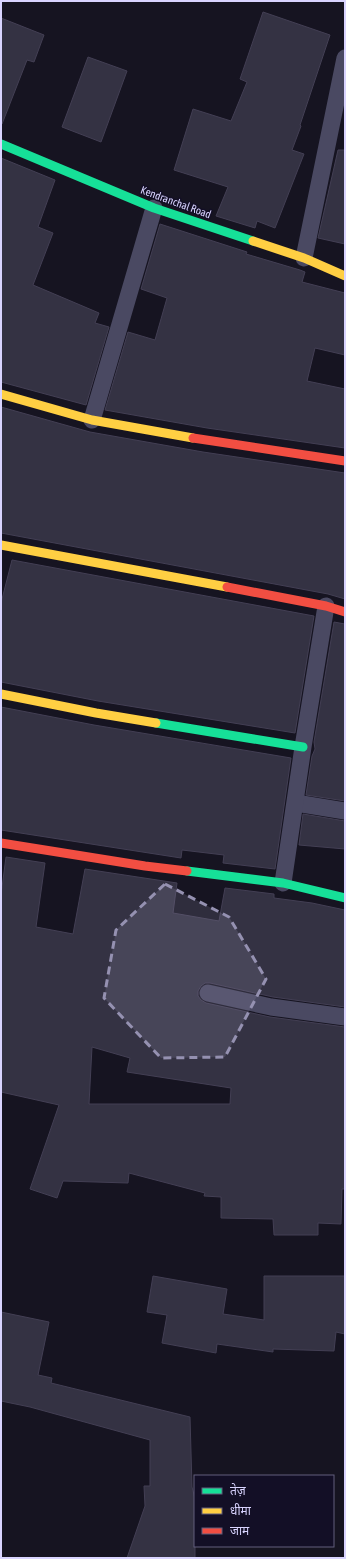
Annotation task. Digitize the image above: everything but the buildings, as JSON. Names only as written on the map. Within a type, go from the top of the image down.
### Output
[{"type":"street","points":[[304,258],[340,104],[345,58]]},
{"type":"street","name":"Kendranchal Road","points":[[1,144],[154,208],[304,258],[345,276]]},
{"type":"street","points":[[92,420],[154,208]]},
{"type":"street","points":[[1,394],[92,420],[205,440],[345,461]]},
{"type":"street","points":[[1,545],[326,606],[345,612]]},
{"type":"street","points":[[283,883],[326,606]]},
{"type":"street","points":[[1,694],[96,713],[303,747]]},
{"type":"street","points":[[296,803],[345,811]]},
{"type":"street","points":[[1,843],[145,866],[283,883],[345,898]]},
{"type":"street","points":[[208,993],[271,1007],[345,1017]]},
{"type":"highlighted area","points":[[165,884],[229,917],[266,979],[225,1057],[161,1058],[104,998],[116,930]]},
{"type":"traffic: fast","points":[[1,144],[154,208],[253,241]]},
{"type":"traffic: fast","points":[[156,723],[303,747]]},
{"type":"traffic: fast","points":[[187,871],[283,883],[345,898]]},
{"type":"traffic: slow","points":[[253,241],[304,258],[345,276]]},
{"type":"traffic: slow","points":[[1,394],[92,420],[193,438]]},
{"type":"traffic: slow","points":[[1,545],[227,587]]},
{"type":"traffic: slow","points":[[1,694],[96,713],[156,723]]},
{"type":"traffic: jam","points":[[193,438],[345,461]]},
{"type":"traffic: jam","points":[[227,587],[326,606],[345,612]]},
{"type":"traffic: jam","points":[[1,843],[145,866],[187,871]]}]
